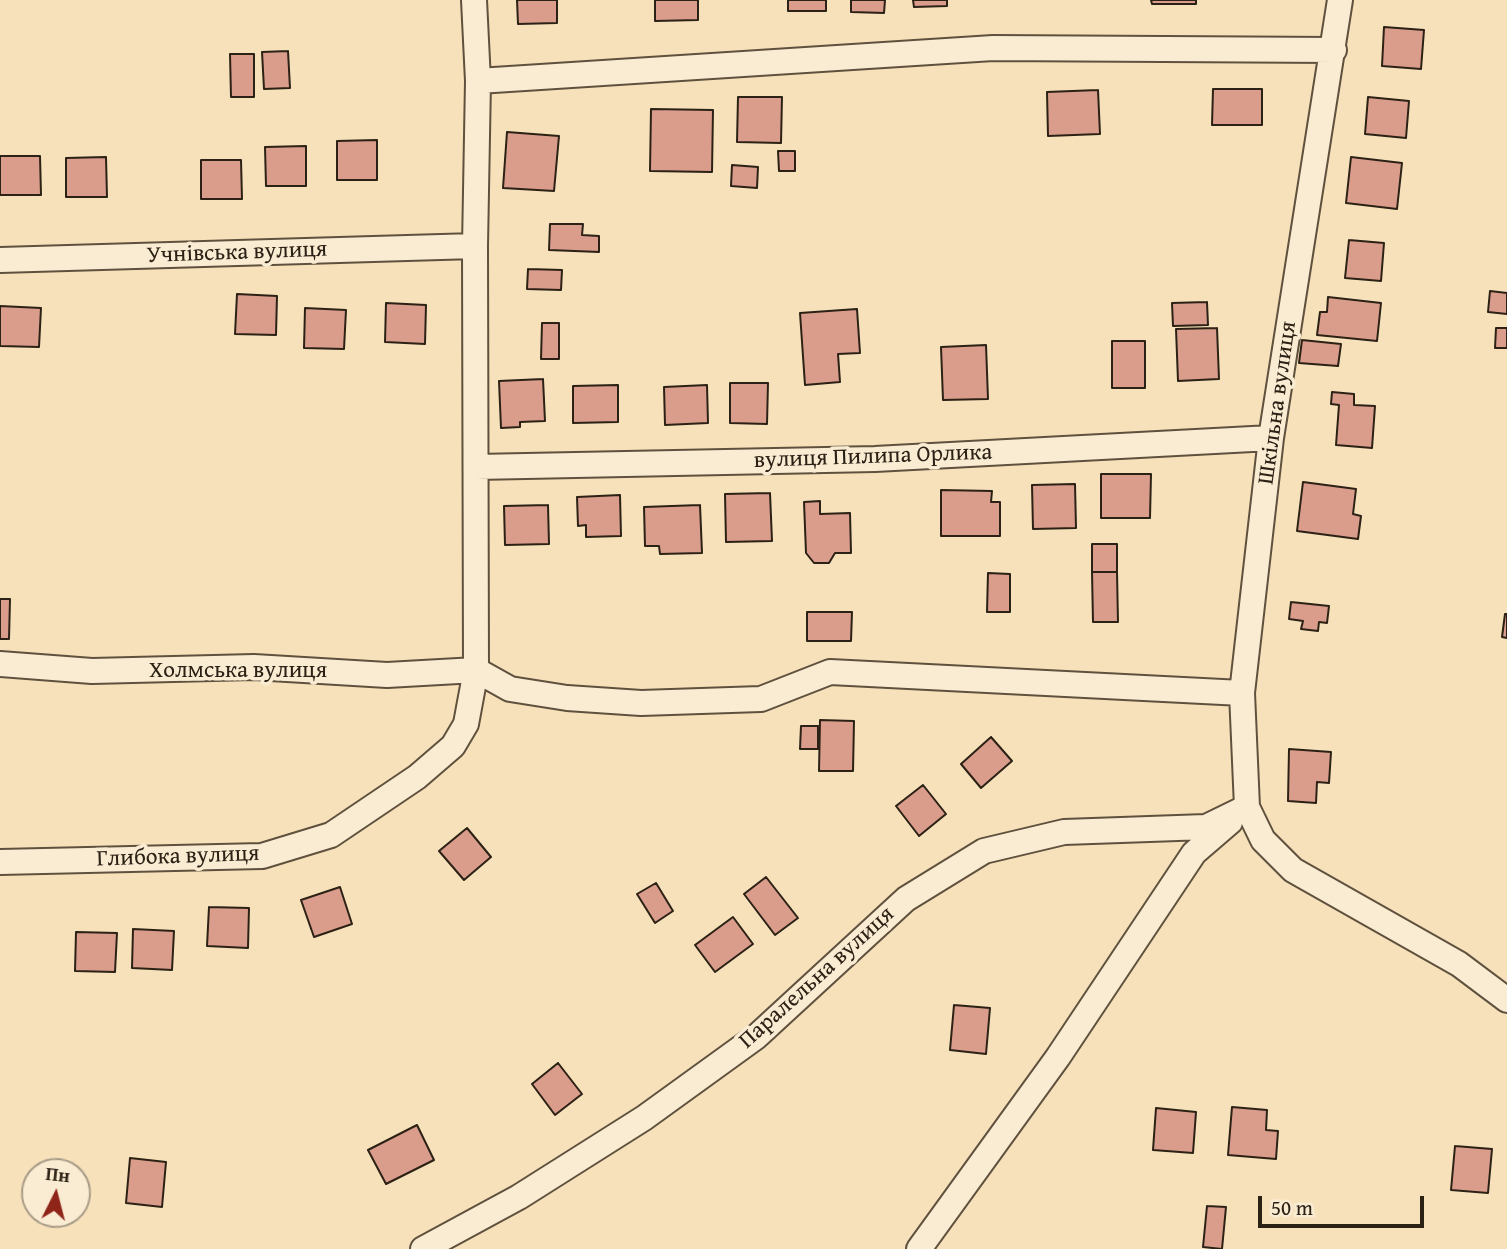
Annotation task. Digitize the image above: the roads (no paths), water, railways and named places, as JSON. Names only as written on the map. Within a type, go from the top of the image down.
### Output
[{"type":"street","name":"Глибока вулиця","points":[[0,862],[262,856],[331,835],[416,777],[453,746],[466,723],[476,670],[475,246],[478,81],[474,0]]},
{"type":"street","name":"Шкільна вулиця","points":[[1247,807],[1242,693],[1271,438],[1340,0]]},
{"type":"street","points":[[478,81],[993,48],[1334,50]]},
{"type":"street","name":"Учнівська вулиця","points":[[0,260],[475,246]]},
{"type":"street","name":"вулиця Пилипа Орлика","points":[[476,467],[875,459],[1271,438]]},
{"type":"street","name":"Холмська вулиця","points":[[0,664],[92,671],[254,667],[387,675],[476,670]]},
{"type":"street","points":[[476,670],[510,689],[567,698],[641,703],[761,699],[830,672],[1242,693]]},
{"type":"street","points":[[919,1249],[1058,1058],[1194,853],[1247,807],[1263,840],[1293,870],[1459,964],[1507,1000]]},
{"type":"street","name":"Паралельна вулиця","points":[[424,1249],[519,1197],[644,1118],[756,1037],[906,899],[984,851],[1064,832],[1206,827],[1247,807]]}]
